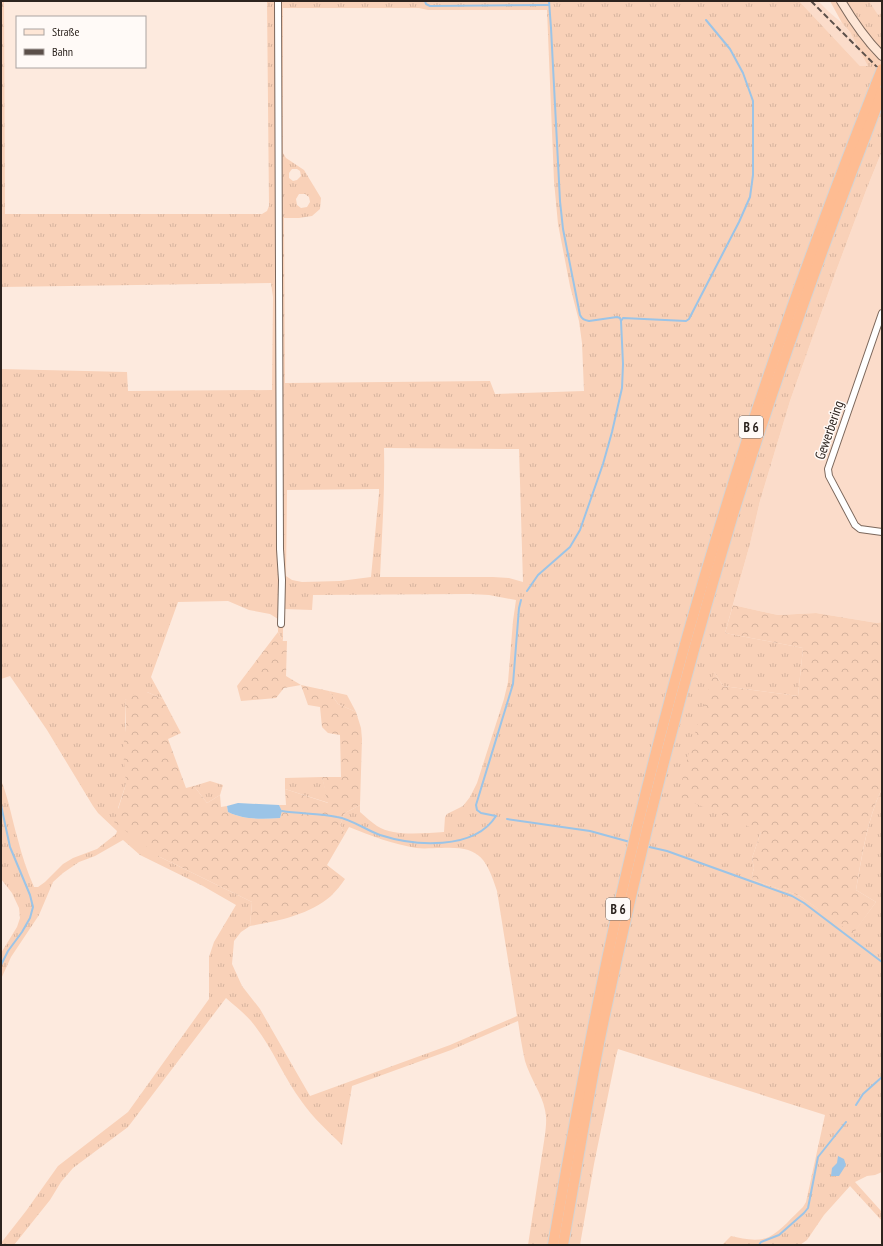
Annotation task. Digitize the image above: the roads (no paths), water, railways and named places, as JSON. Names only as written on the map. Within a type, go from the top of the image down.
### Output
[{"type":"highway","name":"B 6","points":[[563,1245],[595,1043],[620,900],[655,778],[700,593],[723,513],[748,435],[837,184],[880,90],[882,69]]},
{"type":"highway","name":"B 6","points":[[554,1245],[595,1043]]},
{"type":"main road","points":[[841,1],[872,46],[882,56]]},
{"type":"street","points":[[278,1],[280,549],[282,580],[281,624]]},
{"type":"street","name":"Gewerbering","points":[[882,314],[828,468],[829,476],[855,525],[860,529],[882,532]]},
{"type":"water","points":[[238,803],[279,805],[282,811],[280,818],[267,819],[247,818],[228,812],[227,806]]},
{"type":"water","points":[[838,1156],[844,1159],[846,1165],[839,1176],[831,1176],[832,1168],[837,1163]]},
{"type":"waterway","points":[[425,1],[426,4],[430,6],[549,5]]},
{"type":"waterway","points":[[527,591],[538,575],[570,547],[580,530],[603,464],[612,432],[622,388],[623,364],[620,318],[617,317],[589,321],[583,319],[580,315],[563,229],[560,201],[549,1]]},
{"type":"waterway","points":[[621,321],[623,318],[686,321],[689,319],[739,222],[750,197],[753,175],[753,101],[743,73],[730,49],[706,20]]},
{"type":"waterway","points":[[282,811],[342,818],[380,835],[409,842],[442,843],[459,840],[473,835],[486,827],[496,816],[481,813],[477,810],[476,805],[513,684],[519,608],[521,600]]},
{"type":"waterway","points":[[1,805],[10,847],[30,895],[33,907],[30,918],[8,951],[1,965]]},
{"type":"waterway","points":[[507,819],[590,831],[630,842]]},
{"type":"waterway","points":[[645,846],[667,851],[792,896],[804,903],[882,962]]},
{"type":"waterway","points":[[856,1105],[863,1094],[882,1077]]},
{"type":"waterway","points":[[759,1245],[761,1242],[779,1235],[808,1208],[818,1157],[846,1122]]},
{"type":"railway","points":[[811,1],[882,72]]}]
